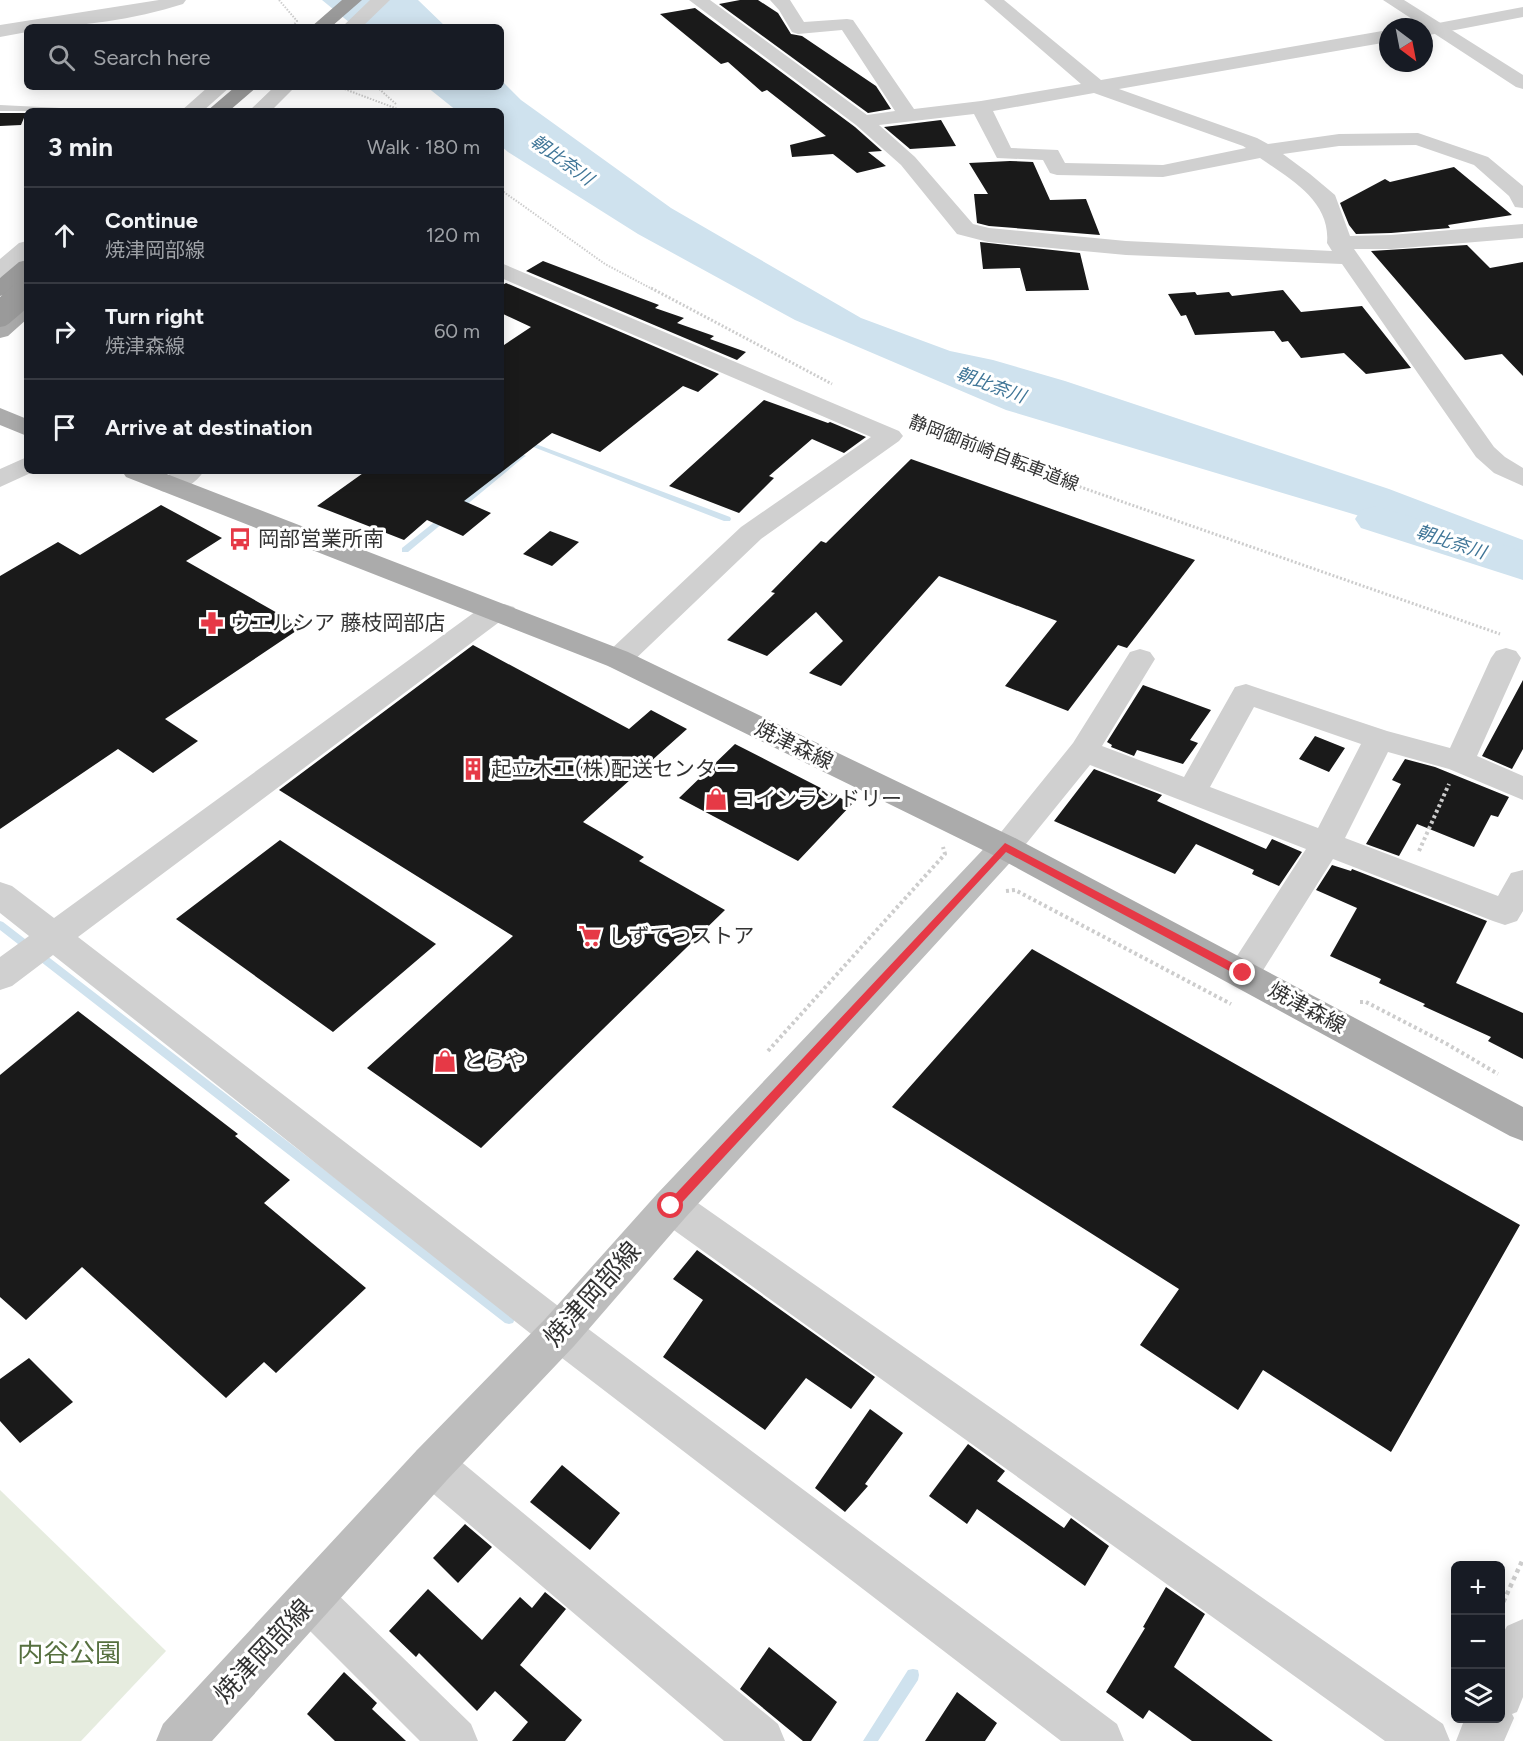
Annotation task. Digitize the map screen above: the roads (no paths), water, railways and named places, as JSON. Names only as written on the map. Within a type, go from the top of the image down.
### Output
[{"type":"highway","points":[[324,24],[353,0]]},
{"type":"highway","points":[[344,24],[372,0]]},
{"type":"highway","points":[[222,108],[243,90]]},
{"type":"highway","points":[[244,108],[266,90]]},
{"type":"highway","points":[[0,289],[24,269]]},
{"type":"highway","points":[[0,314],[24,294]]},
{"type":"main road","points":[[0,300],[24,301]]},
{"type":"main road","points":[[0,331],[24,310]]},
{"type":"main road","points":[[0,416],[24,427]]},
{"type":"main road","name":"焼津森線","points":[[155,474],[181,478],[504,613],[618,658],[1005,847],[1523,1125]]},
{"type":"main road","name":"焼津岡部線","points":[[180,1741],[432,1466],[560,1332],[671,1206],[1005,847]]},
{"type":"street","points":[[47,24],[153,8],[177,0]]},
{"type":"street","points":[[354,24],[381,0]]},
{"type":"street","points":[[698,0],[863,121],[908,161],[959,224],[987,235],[1126,249],[1343,250],[1391,242],[1523,231]]},
{"type":"street","points":[[779,0],[787,7],[798,28]]},
{"type":"street","points":[[993,0],[1098,88],[1250,142],[1303,178],[1327,200],[1343,250],[1469,426],[1483,452],[1497,464],[1523,477]]},
{"type":"street","points":[[1392,0],[1416,18]]},
{"type":"street","points":[[1433,28],[1523,12]]},
{"type":"street","points":[[744,34],[847,24],[907,114]]},
{"type":"street","points":[[0,31],[24,27]]},
{"type":"street","points":[[1433,31],[1523,83]]},
{"type":"street","points":[[863,121],[981,107],[1379,38]]},
{"type":"street","points":[[195,108],[216,90]]},
{"type":"street","points":[[262,108],[282,90]]},
{"type":"street","points":[[981,107],[1004,154],[1051,154],[1057,169],[1163,171],[1264,150],[1339,141],[1418,139],[1481,161],[1517,192],[1523,202]]},
{"type":"street","points":[[0,271],[24,251]]},
{"type":"street","points":[[504,271],[890,436],[751,532],[618,658]]},
{"type":"street","points":[[0,479],[24,467]]},
{"type":"street","points":[[0,976],[489,616],[504,613]]},
{"type":"street","points":[[1459,761],[1504,646]]},
{"type":"street","points":[[1005,847],[1084,751],[1140,659]]},
{"type":"street","points":[[1192,792],[1246,694],[1378,739],[1459,761],[1523,789]]},
{"type":"street","points":[[1243,973],[1325,845],[1378,739]]},
{"type":"street","points":[[1084,751],[1505,912],[1523,882]]},
{"type":"street","points":[[0,895],[560,1332],[1100,1741]]},
{"type":"street","points":[[671,1206],[1426,1741]]},
{"type":"street","points":[[432,1466],[761,1741]]},
{"type":"street","points":[[310,1599],[454,1741]]},
{"type":"street","points":[[1480,1741],[1509,1686]]},
{"type":"lane","points":[[0,108],[24,109]]},
{"type":"water","points":[[322,0],[418,0],[443,24],[351,24]]},
{"type":"water","points":[[504,83],[521,100],[671,208],[861,318],[950,351],[993,360],[1065,381],[1389,489],[1523,540],[1523,565],[1006,410],[795,320],[638,234],[508,152],[504,149],[504,108],[453,108],[431,90],[504,90]]},
{"type":"waterway","points":[[525,442],[727,519]]},
{"type":"waterway","points":[[504,470],[522,456]]},
{"type":"waterway","points":[[456,509],[500,474]]},
{"type":"waterway","points":[[405,550],[445,518]]},
{"type":"waterway","name":"朝比奈川","points":[[1376,519],[1523,566]]},
{"type":"waterway","points":[[0,925],[509,1319]]},
{"type":"waterway","points":[[870,1741],[913,1675]]},
{"type":"place","name":"岡部営業所南","points":[[240,539]]},
{"type":"place","name":"ウエルシア 藤枝岡部店","points":[[212,623]]},
{"type":"place","name":"起立木工(株)配送センター","points":[[473,769]]},
{"type":"place","name":"コインランドリー","points":[[716,799]]},
{"type":"place","name":"しずてつストア","points":[[590,936]]},
{"type":"place","name":"とらや","points":[[445,1061]]},
{"type":"park label","name":"内谷公園","points":[[69,1653]]}]
